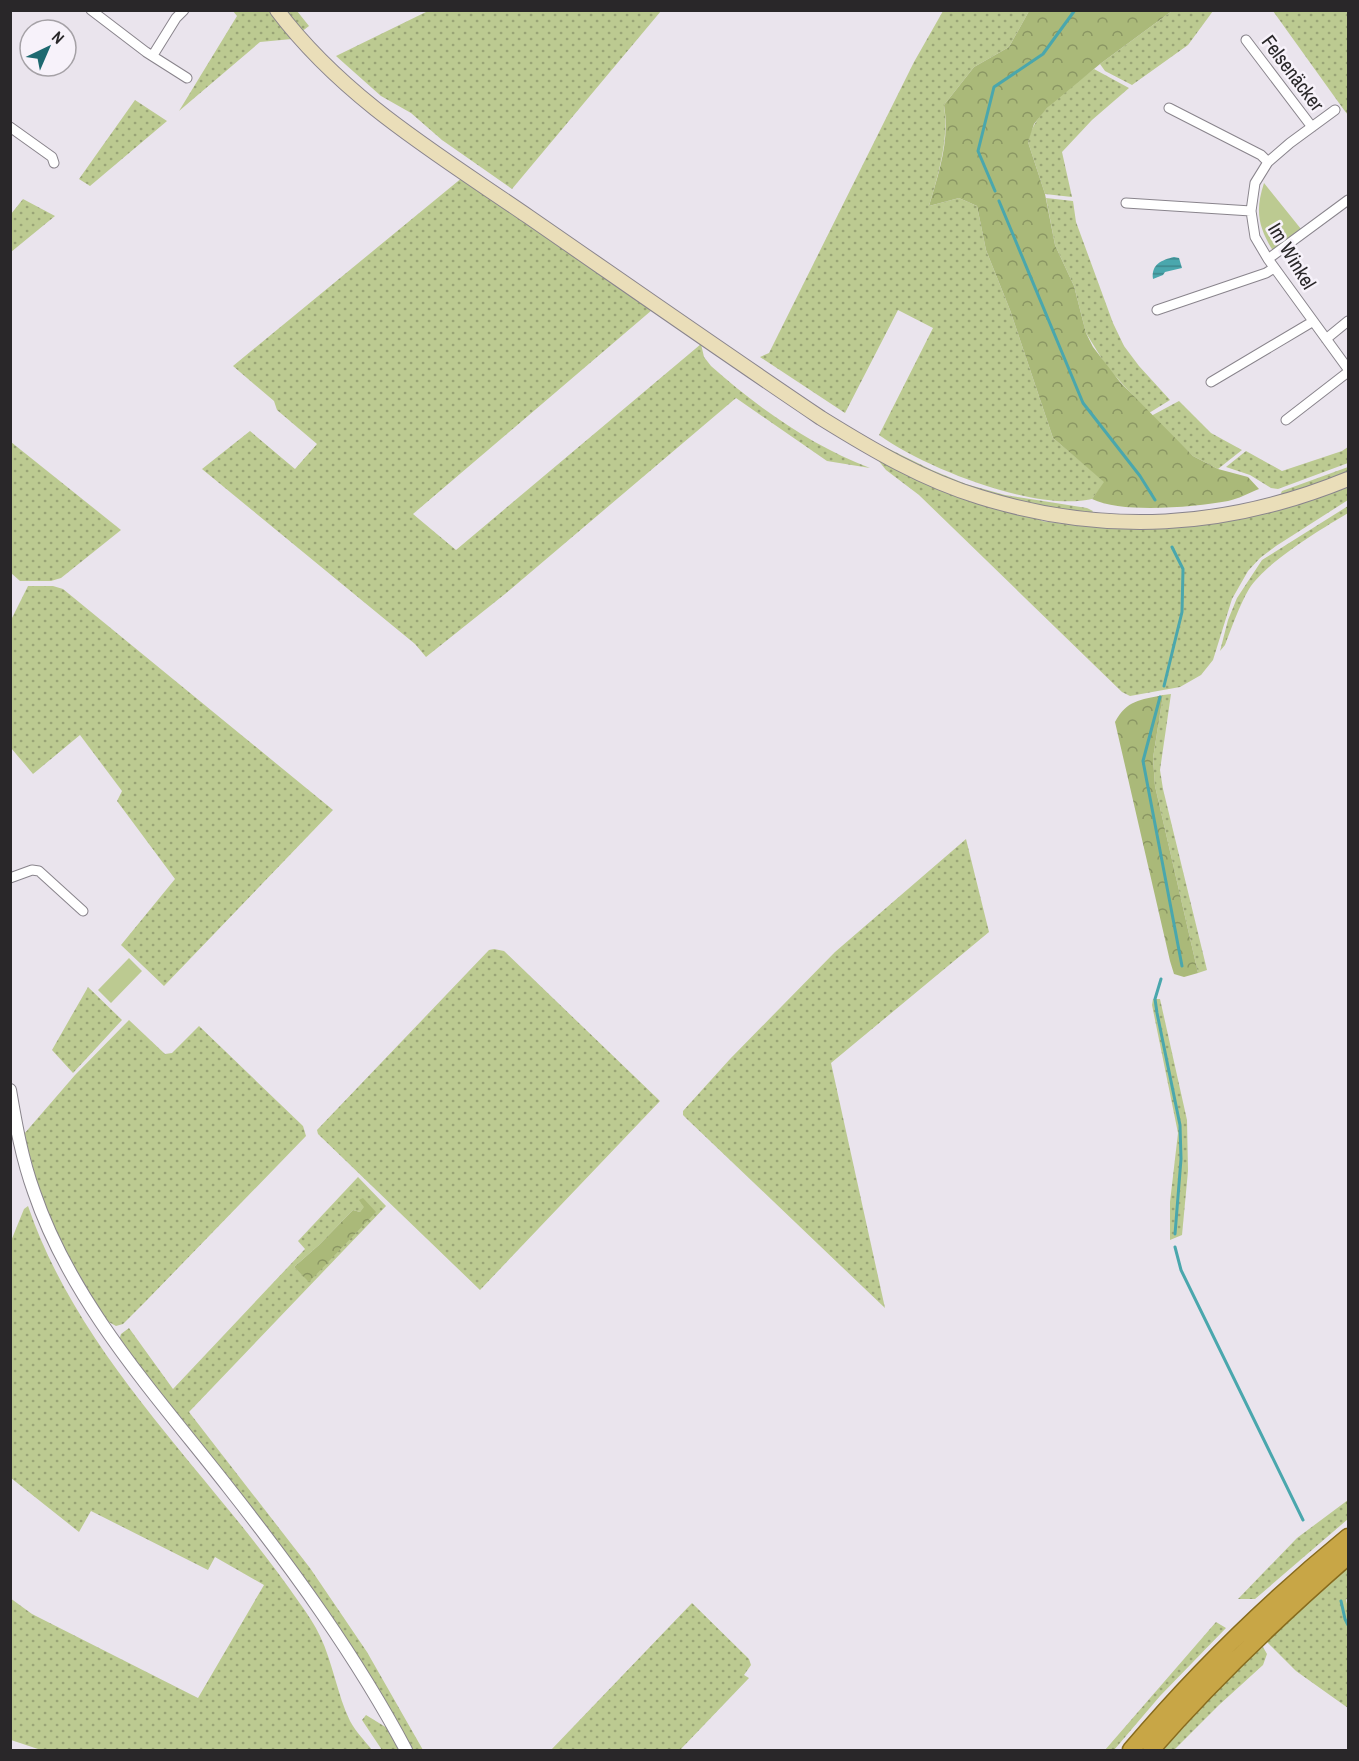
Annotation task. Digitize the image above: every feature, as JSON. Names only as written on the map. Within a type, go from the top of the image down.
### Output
[{"type":"highway","points":[[1131,1750],[1157,1719],[1241,1643],[1348,1537]]},
{"type":"highway","points":[[1265,1619],[1348,1556]]},
{"type":"highway","points":[[1151,1750],[1197,1699],[1241,1643]]},
{"type":"main road","points":[[277,10],[305,45],[340,80],[406,132],[821,418],[875,450],[934,479],[979,497],[1025,510],[1098,520],[1154,522],[1214,518],[1251,511],[1306,495],[1348,479]]},
{"type":"street","points":[[91,10],[187,78]]},
{"type":"street","points":[[153,55],[176,18],[184,10]]},
{"type":"street","name":"Felsenäcker","points":[[1246,40],[1312,128]]},
{"type":"street","points":[[1168,108],[1260,155],[1268,162]]},
{"type":"street","name":"Im Winkel","points":[[1335,110],[1268,162],[1256,183],[1251,211],[1255,237],[1268,259],[1348,371]]},
{"type":"street","points":[[10,127],[52,157],[54,163]]},
{"type":"street","points":[[1268,259],[1348,200]]},
{"type":"street","points":[[1126,203],[1251,211]]},
{"type":"street","points":[[1157,310],[1266,273],[1274,268]]},
{"type":"street","points":[[1326,339],[1348,321]]},
{"type":"street","points":[[1211,382],[1312,322]]},
{"type":"street","points":[[1286,420],[1348,371]]},
{"type":"street","points":[[10,878],[32,870],[39,872],[83,911]]},
{"type":"street","points":[[10,1090],[19,1142],[34,1194],[76,1282],[112,1338],[310,1596],[373,1692],[406,1750]]},
{"type":"green space","points":[[233,11],[297,11],[309,26],[292,39],[260,42],[179,111],[237,16]]},
{"type":"green space","points":[[428,11],[661,11],[512,189],[442,140],[411,113],[381,96],[336,56]]},
{"type":"green space","points":[[943,11],[1029,11],[1009,47],[974,67],[944,105],[944,143],[929,206],[959,198],[977,206],[986,250],[1010,310],[1053,438],[1105,482],[1092,499],[1068,501],[1041,499],[981,484],[924,461],[879,435],[933,328],[898,310],[845,413],[760,357],[769,353],[914,62]]},
{"type":"green space","points":[[1029,11],[1172,11],[1100,64],[1047,108],[1034,124],[1028,142],[1045,194],[1055,245],[1074,286],[1086,333],[1093,347],[1120,382],[1193,456],[1218,469],[1248,477],[1259,489],[1228,501],[1178,507],[1140,508],[1105,504],[1092,499],[1104,482],[1053,438],[1010,310],[986,250],[977,206],[959,198],[929,206],[945,143],[944,105],[974,67],[1009,47]]},
{"type":"green space","points":[[1172,11],[1213,11],[1188,45],[1132,85],[1105,71],[1100,64]]},
{"type":"green space","points":[[1273,11],[1348,11],[1348,115],[1344,110]]},
{"type":"green space","points":[[1094,69],[1129,88],[1092,120],[1062,152],[1072,197],[1045,194],[1028,142],[1032,130],[1037,120],[1054,101]]},
{"type":"green space","points":[[135,100],[167,121],[90,186],[79,179]]},
{"type":"green space","points":[[463,177],[652,310],[413,514],[456,550],[701,344],[704,357],[711,366],[766,410],[827,449],[870,468],[827,461],[736,398],[505,594],[426,657],[415,644],[202,469],[250,431],[295,469],[317,444],[277,410],[274,401],[233,366]]},
{"type":"green space","points":[[1264,183],[1301,229],[1273,251],[1261,226],[1259,210]]},
{"type":"green space","points":[[1046,198],[1073,201],[1076,222],[1113,323],[1124,346],[1170,400],[1149,413],[1107,367],[1086,333],[1074,286],[1055,245]]},
{"type":"green space","points":[[23,199],[55,216],[11,252],[11,214]]},
{"type":"green space","points":[[1179,401],[1211,433],[1242,450],[1218,469],[1193,456],[1151,416]]},
{"type":"green space","points":[[11,442],[121,530],[61,578],[51,581],[20,581],[11,573]]},
{"type":"green space","points":[[881,445],[966,484],[1005,495],[1087,508],[1093,511],[1090,515],[1048,509],[977,493],[880,448]]},
{"type":"green space","points":[[1348,447],[1348,463],[1278,489],[1271,488],[1250,475],[1226,467],[1246,451],[1282,471]]},
{"type":"green space","points":[[878,460],[937,487],[976,501],[1039,518],[1042,521],[1065,524],[1066,520],[1139,527],[1348,484],[1348,500],[1276,546],[1248,571],[1232,599],[1213,660],[1201,675],[1180,687],[1130,696],[1122,692],[919,495],[886,470]]},
{"type":"green space","points":[[1348,467],[1348,474],[1282,495],[1281,493],[1282,491]]},
{"type":"green space","points":[[1348,506],[1348,513],[1294,547],[1257,579],[1245,596],[1225,645],[1220,651],[1228,620],[1237,598],[1262,560]]},
{"type":"green space","points":[[28,586],[53,586],[63,589],[333,810],[164,986],[121,945],[175,879],[117,801],[122,791],[80,735],[33,774],[11,748],[11,620]]},
{"type":"green space","points":[[1171,694],[1160,770],[1207,970],[1198,973],[1155,786],[1153,758],[1163,695]]},
{"type":"green space","points":[[1163,695],[1153,758],[1155,786],[1198,973],[1184,977],[1174,974],[1170,961],[1115,722],[1129,705]]},
{"type":"green space","points":[[966,839],[989,932],[831,1063],[885,1308],[688,1120],[683,1115],[683,1111],[730,1059],[835,952]]},
{"type":"green space","points":[[489,950],[504,951],[660,1101],[480,1290],[318,1134],[317,1130]]},
{"type":"green space","points":[[129,958],[142,971],[111,1003],[98,990]]},
{"type":"green space","points":[[88,987],[122,1020],[73,1073],[52,1050]]},
{"type":"green space","points":[[1153,999],[1160,999],[1187,1120],[1188,1171],[1182,1235],[1170,1240],[1170,1202],[1178,1133],[1152,1005]]},
{"type":"green space","points":[[129,1020],[165,1054],[172,1053],[199,1026],[303,1126],[306,1136],[123,1324],[116,1326],[107,1321],[62,1247],[34,1177],[24,1134],[75,1075]]},
{"type":"green space","points":[[358,1177],[386,1206],[189,1412],[310,1568],[367,1652],[423,1750],[411,1750],[382,1701],[119,1341],[121,1334],[129,1328],[173,1389],[305,1249],[298,1241]],"holes":[[[364,1207],[309,1281],[294,1267],[353,1210],[360,1212]]]},
{"type":"green space","points":[[363,1198],[376,1212],[309,1282],[294,1267],[353,1210],[360,1212],[364,1207],[359,1200]]},
{"type":"green space","points":[[28,1206],[51,1262],[80,1315],[114,1366],[266,1556],[311,1620],[324,1646],[350,1721],[372,1750],[41,1750],[11,1740],[10,1598],[32,1614],[198,1698],[264,1585],[215,1557],[208,1570],[91,1511],[79,1532],[11,1478],[11,1241],[24,1209]]},
{"type":"green space","points":[[1348,1500],[1348,1519],[1255,1599],[1238,1599],[1297,1538]]},
{"type":"green space","points":[[1348,1568],[1348,1597],[1346,1600],[1348,1608],[1348,1708],[1296,1671],[1267,1642],[1321,1590]]},
{"type":"green space","points":[[692,1603],[749,1659],[751,1665],[744,1675],[749,1678],[680,1750],[551,1750]]},
{"type":"green space","points":[[1216,1622],[1226,1628],[1160,1696],[1114,1750],[1105,1750]]},
{"type":"green space","points":[[1263,1647],[1267,1654],[1263,1665],[1174,1750],[1163,1750],[1242,1664]]},
{"type":"green space","points":[[366,1715],[392,1731],[403,1750],[382,1750],[362,1720]]},
{"type":"water","points":[[1174,257],[1179,258],[1182,268],[1165,272],[1153,279],[1156,266]]},
{"type":"waterway","points":[[995,191],[978,151],[994,87],[1043,54],[1075,10]]},
{"type":"waterway","points":[[999,201],[1083,403],[1140,476],[1155,500]]},
{"type":"waterway","points":[[1164,686],[1182,612],[1183,569],[1172,547]]},
{"type":"waterway","points":[[1160,697],[1143,761],[1182,966]]},
{"type":"waterway","points":[[1161,979],[1155,999],[1180,1125],[1181,1159],[1175,1234]]},
{"type":"waterway","points":[[1175,1247],[1181,1270],[1303,1520]]},
{"type":"waterway","points":[[1341,1601],[1348,1625]]}]
